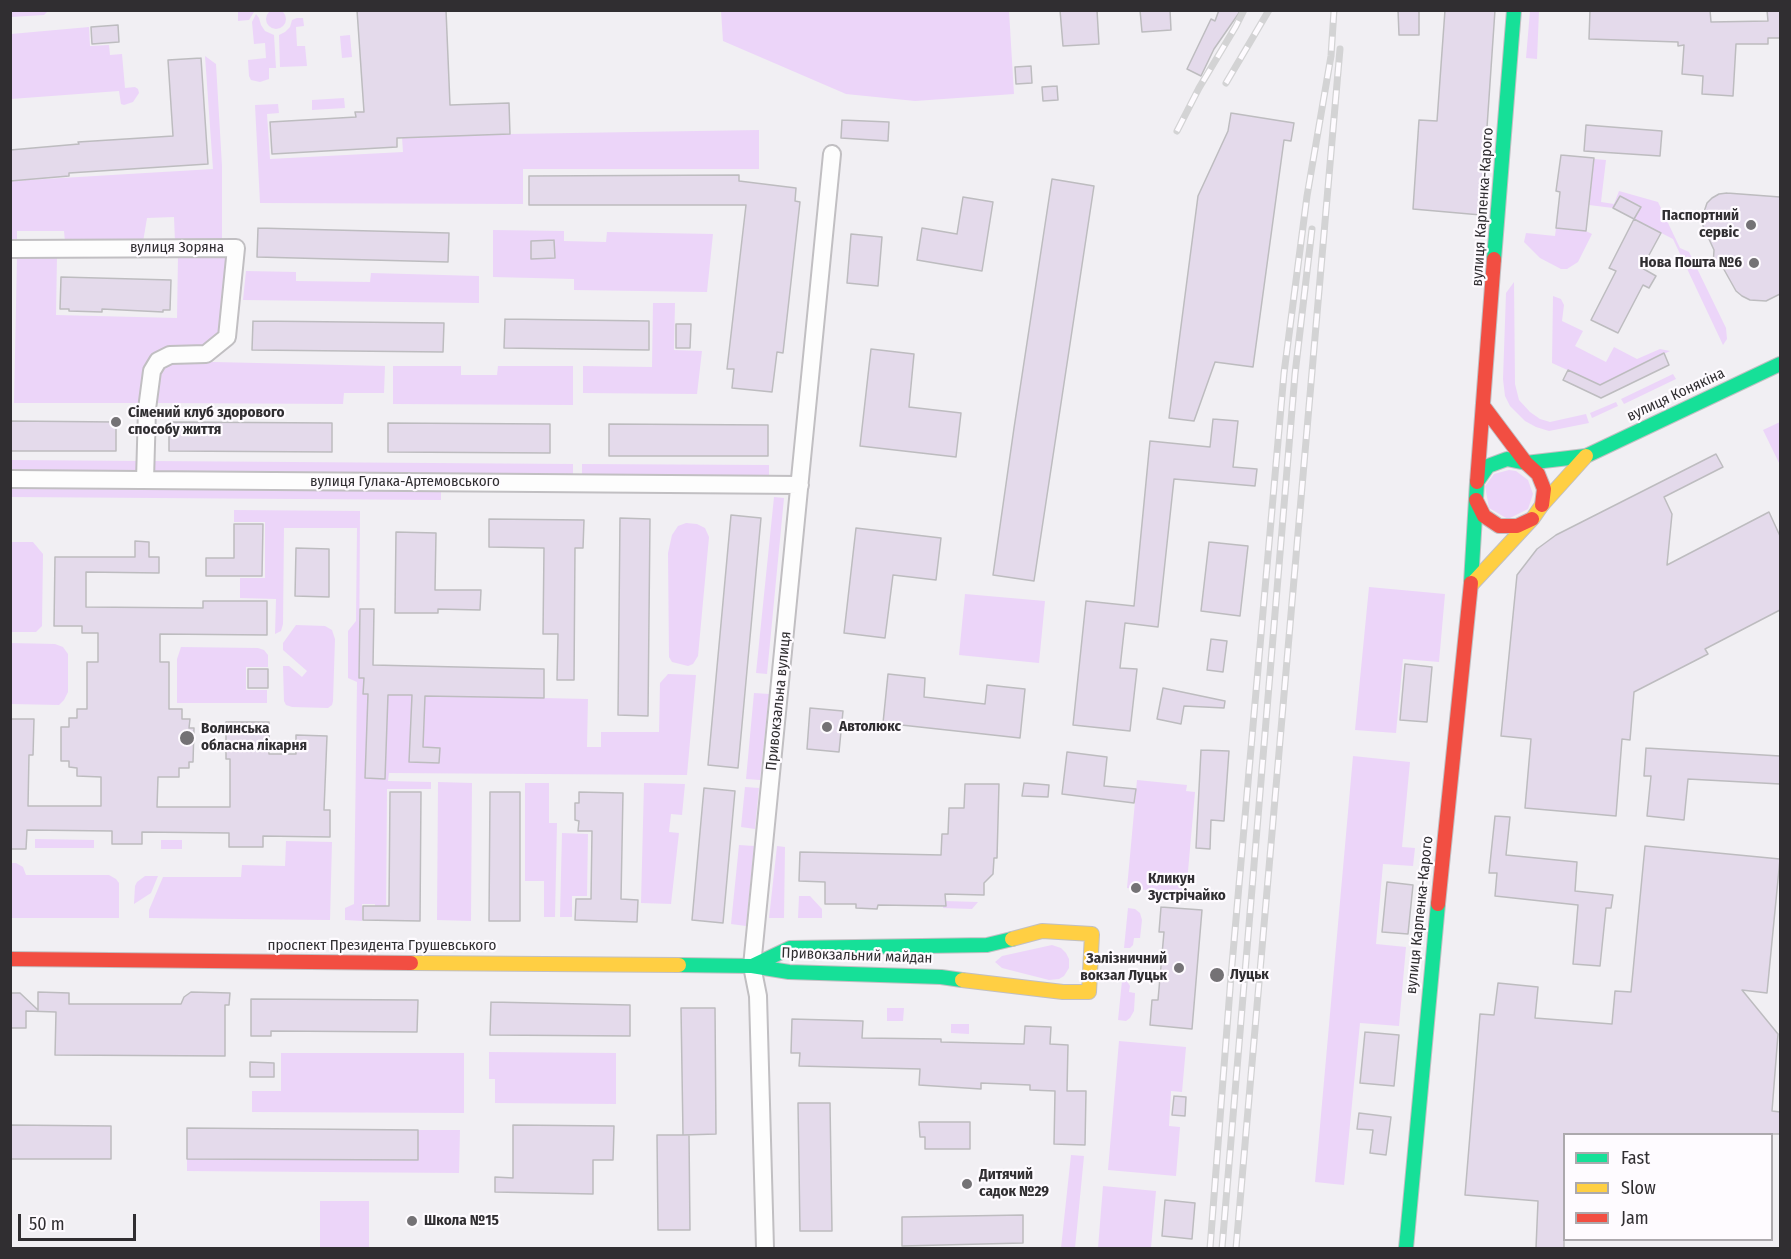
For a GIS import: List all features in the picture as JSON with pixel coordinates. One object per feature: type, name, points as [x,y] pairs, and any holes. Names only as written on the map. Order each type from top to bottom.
[{"type":"main road","name":"вулиця Карпенка-Карого","points":[[1477,482],[1514,10]]},
{"type":"main road","name":"вулиця Конякіна","points":[[1586,456],[1780,364]]},
{"type":"main road","points":[[1484,407],[1526,463],[1538,474],[1544,489],[1542,505]]},
{"type":"main road","points":[[1533,518],[1517,526],[1499,526],[1484,516],[1476,500],[1477,482],[1488,466],[1507,459],[1526,463],[1586,456]]},
{"type":"main road","points":[[1471,585],[1586,456]]},
{"type":"main road","name":"вулиця Карпенка-Карого","points":[[1406,1248],[1471,585],[1476,500]]},
{"type":"main road","name":"Привокзальний майдан","points":[[1042,931],[1092,934],[1089,993],[1063,992],[941,976],[789,972],[752,966],[790,948],[987,945],[1042,931]]},
{"type":"main road","name":"проспект Президента Грушевського","points":[[10,959],[752,966]]},
{"type":"street","name":"Привокзальна вулиця","points":[[765,1248],[758,996],[752,966],[832,154]]},
{"type":"street","name":"вулиця Зоряна","points":[[10,249],[236,248],[226,337],[206,354],[170,354],[158,361],[152,371],[147,409],[145,480]]},
{"type":"street","name":"вулиця Гулака-Артемовського","points":[[10,479],[800,485]]},
{"type":"shaded area","points":[[276,9],[283,12],[286,19],[283,26],[276,29],[269,26],[266,19],[269,12]]},
{"type":"shaded area","points":[[11,10],[48,11],[44,15],[11,17]]},
{"type":"shaded area","points":[[238,11],[254,12],[249,20],[238,21]]},
{"type":"shaded area","points":[[414,11],[420,137],[759,130],[759,169],[523,169],[523,204],[260,203],[255,105],[278,104],[279,113],[267,114],[270,159],[403,152],[399,93]]},
{"type":"shaded area","points":[[721,11],[1009,11],[1014,94],[915,101],[846,94],[723,41]]},
{"type":"shaded area","points":[[1530,11],[1539,11],[1537,59],[1526,58]]},
{"type":"shaded area","points":[[256,14],[265,31],[274,35],[276,68],[269,68],[269,79],[260,82],[251,80],[248,60],[266,58],[265,43],[254,44],[252,22]]},
{"type":"shaded area","points":[[303,18],[304,26],[296,27],[297,46],[305,46],[307,66],[280,67],[279,35],[290,27],[292,20]]},
{"type":"shaded area","points":[[89,27],[90,46],[109,45],[110,55],[122,54],[125,88],[135,87],[139,93],[133,102],[121,104],[119,91],[11,99],[11,34]]},
{"type":"shaded area","points":[[350,35],[352,57],[342,58],[340,36]]},
{"type":"shaded area","points":[[205,56],[216,64],[222,166],[222,242],[175,242],[174,217],[147,218],[143,242],[65,242],[64,231],[17,231],[17,242],[11,242],[11,181],[213,169]]},
{"type":"shaded area","points":[[344,98],[345,108],[312,110],[312,100]]},
{"type":"shaded area","points":[[1594,159],[1606,160],[1601,202],[1614,204],[1619,191],[1658,202],[1680,248],[1689,252],[1726,328],[1727,339],[1723,345],[1673,239],[1634,219],[1641,206],[1620,196],[1613,208],[1589,205]]},
{"type":"shaded area","points":[[1556,228],[1586,231],[1592,234],[1578,262],[1567,269],[1561,269],[1540,258],[1524,242],[1526,233],[1555,236]]},
{"type":"shaded area","points":[[493,230],[564,231],[564,241],[606,242],[607,232],[713,234],[707,292],[574,290],[574,279],[493,277]]},
{"type":"shaded area","points":[[228,255],[220,333],[204,347],[168,347],[140,403],[14,403],[17,256],[57,256],[56,315],[177,318],[178,256]]},
{"type":"shaded area","points":[[246,271],[296,272],[296,281],[370,282],[371,273],[479,276],[479,303],[243,300]]},
{"type":"shaded area","points":[[1514,282],[1515,384],[1519,400],[1540,419],[1550,422],[1586,414],[1589,423],[1549,431],[1525,421],[1510,406],[1505,396],[1503,379],[1506,293]]},
{"type":"shaded area","points":[[1553,296],[1561,299],[1564,305],[1562,321],[1583,331],[1575,346],[1606,362],[1614,347],[1637,359],[1660,349],[1670,351],[1600,385],[1552,363]]},
{"type":"shaded area","points":[[653,303],[675,303],[674,350],[702,351],[697,394],[583,393],[583,366],[652,367]]},
{"type":"shaded area","points":[[171,361],[385,366],[384,393],[344,393],[343,404],[154,403],[162,365]]},
{"type":"shaded area","points":[[393,366],[461,366],[461,375],[497,375],[498,366],[573,366],[573,405],[393,404]]},
{"type":"shaded area","points":[[1673,374],[1676,379],[1624,404],[1621,399]]},
{"type":"shaded area","points":[[1616,402],[1618,406],[1592,418],[1590,413]]},
{"type":"shaded area","points":[[1780,422],[1780,465],[1763,430]]},
{"type":"shaded area","points":[[11,460],[138,461],[138,471],[11,470]]},
{"type":"shaded area","points":[[152,461],[573,464],[573,474],[152,471]]},
{"type":"shaded area","points":[[582,464],[769,465],[769,476],[582,474]]},
{"type":"shaded area","points":[[1509,470],[1516,471],[1528,480],[1533,494],[1528,509],[1508,519],[1489,508],[1485,486],[1494,474]]},
{"type":"shaded area","points":[[11,487],[441,490],[441,500],[11,497]]},
{"type":"shaded area","points":[[774,497],[784,498],[767,674],[756,673]]},
{"type":"shaded area","points":[[234,510],[360,511],[359,677],[364,678],[364,694],[588,699],[587,747],[601,747],[601,732],[659,732],[660,683],[668,674],[696,675],[687,775],[389,773],[388,781],[431,782],[431,789],[387,789],[386,920],[375,920],[375,904],[362,904],[362,921],[345,920],[345,908],[354,904],[357,682],[348,678],[348,631],[356,621],[357,528],[284,528],[283,624],[281,631],[275,634],[276,599],[240,598],[240,578],[265,578],[265,522],[234,522]]},
{"type":"shaded area","points":[[686,523],[697,524],[705,528],[709,537],[698,656],[693,664],[688,666],[672,662],[669,657],[668,553],[672,535],[678,526]]},
{"type":"shaded area","points":[[11,542],[33,542],[43,554],[42,626],[36,632],[11,632]]},
{"type":"shaded area","points":[[1369,587],[1445,594],[1439,662],[1403,659],[1396,733],[1355,730]]},
{"type":"shaded area","points":[[965,594],[1045,601],[1039,663],[959,655]]},
{"type":"shaded area","points":[[296,625],[325,626],[332,630],[335,639],[333,701],[328,708],[292,707],[286,705],[284,701],[283,666],[289,666],[302,677],[307,671],[283,650],[283,643]]},
{"type":"shaded area","points":[[11,643],[55,644],[63,647],[68,654],[68,692],[59,705],[11,704]]},
{"type":"shaded area","points":[[181,647],[264,650],[268,655],[268,667],[246,667],[246,690],[267,690],[267,703],[177,703],[177,659]]},
{"type":"shaded area","points":[[754,693],[769,694],[760,780],[746,779]]},
{"type":"shaded area","points":[[1353,756],[1410,762],[1402,847],[1415,848],[1413,866],[1383,864],[1376,944],[1406,947],[1399,1026],[1360,1023],[1344,1185],[1315,1182]]},
{"type":"shaded area","points":[[1137,780],[1187,785],[1186,791],[1195,792],[1186,894],[1127,888]]},
{"type":"shaded area","points":[[438,782],[472,783],[471,921],[437,920]]},
{"type":"shaded area","points":[[525,783],[549,783],[549,823],[557,823],[555,917],[544,917],[544,881],[525,881]]},
{"type":"shaded area","points":[[644,783],[685,784],[682,815],[671,814],[669,832],[679,833],[671,904],[641,903]]},
{"type":"shaded area","points":[[745,787],[759,788],[755,829],[741,827]]},
{"type":"shaded area","points":[[562,833],[588,834],[587,896],[572,896],[572,917],[560,917]]},
{"type":"shaded area","points":[[35,839],[94,840],[94,848],[35,848]]},
{"type":"shaded area","points":[[161,840],[182,840],[182,849],[161,849]]},
{"type":"shaded area","points":[[286,841],[332,842],[330,920],[149,918],[149,910],[163,877],[241,877],[242,865],[285,866]]},
{"type":"shaded area","points":[[739,845],[754,846],[746,926],[731,924]]},
{"type":"shaded area","points":[[777,846],[785,847],[784,918],[769,918]]},
{"type":"shaded area","points":[[11,863],[23,867],[26,875],[109,875],[119,883],[119,918],[11,918]]},
{"type":"shaded area","points":[[145,876],[158,876],[151,893],[134,904],[135,886]]},
{"type":"shaded area","points":[[799,896],[810,896],[822,909],[822,918],[798,918]]},
{"type":"shaded area","points":[[944,901],[978,902],[972,909],[943,908]]},
{"type":"shaded area","points":[[1128,908],[1140,913],[1142,920],[1140,938],[1134,938],[1130,948],[1124,948]]},
{"type":"shaded area","points":[[1052,945],[1061,948],[1069,959],[1069,968],[1059,979],[1049,980],[1002,968],[995,962],[1002,956]]},
{"type":"shaded area","points":[[1122,981],[1127,981],[1130,986],[1129,992],[1135,993],[1134,1011],[1126,1021],[1118,1020]]},
{"type":"shaded area","points":[[887,1008],[904,1008],[903,1021],[887,1021]]},
{"type":"shaded area","points":[[951,1024],[969,1024],[969,1034],[951,1033]]},
{"type":"shaded area","points":[[1119,1041],[1186,1047],[1182,1092],[1171,1091],[1169,1126],[1180,1127],[1176,1176],[1108,1170]]},
{"type":"shaded area","points":[[489,1052],[616,1053],[616,1104],[495,1103],[495,1079],[489,1079]]},
{"type":"shaded area","points":[[281,1053],[464,1053],[464,1113],[252,1112],[252,1091],[281,1091]]},
{"type":"shaded area","points":[[418,1130],[460,1130],[459,1173],[187,1171],[187,1159],[418,1160]]},
{"type":"shaded area","points":[[1071,1155],[1084,1156],[1075,1248],[1061,1248]]},
{"type":"shaded area","points":[[1103,1186],[1156,1191],[1151,1248],[1098,1248]]},
{"type":"shaded area","points":[[320,1201],[369,1201],[369,1248],[320,1248]]},
{"type":"building","points":[[357,10],[446,10],[450,105],[509,103],[510,134],[397,138],[397,147],[272,154],[270,122],[356,117],[355,112],[364,112]]},
{"type":"building","points":[[1060,10],[1097,10],[1099,44],[1063,46]]},
{"type":"building","points":[[1140,10],[1170,10],[1171,30],[1142,32]]},
{"type":"building","points":[[1219,10],[1241,10],[1214,49],[1201,76],[1187,69],[1211,19],[1215,21]]},
{"type":"building","points":[[1398,10],[1419,10],[1419,35],[1399,35]]},
{"type":"building","points":[[1445,10],[1495,10],[1481,215],[1413,209],[1419,120],[1437,121]]},
{"type":"building","points":[[1590,10],[1710,10],[1711,22],[1768,21],[1767,10],[1780,10],[1780,38],[1768,38],[1768,44],[1736,44],[1733,96],[1702,94],[1703,76],[1682,74],[1684,45],[1678,46],[1678,42],[1589,39]]},
{"type":"building","points":[[118,25],[119,42],[92,44],[91,27]]},
{"type":"building","points":[[201,58],[208,164],[69,173],[69,176],[10,181],[10,150],[79,144],[78,142],[173,136],[168,60]]},
{"type":"building","points":[[1031,66],[1032,83],[1016,84],[1015,67]]},
{"type":"building","points":[[1057,86],[1058,100],[1043,101],[1042,87]]},
{"type":"building","points":[[1231,113],[1294,123],[1291,141],[1284,140],[1253,367],[1215,362],[1194,421],[1169,418],[1198,196],[1228,131]]},
{"type":"building","points":[[842,120],[889,122],[888,141],[841,138]]},
{"type":"building","points":[[1586,125],[1662,131],[1660,156],[1584,151]]},
{"type":"building","points":[[1561,155],[1594,158],[1586,231],[1556,228],[1560,192],[1556,191]]},
{"type":"building","points":[[739,175],[739,181],[796,188],[795,201],[800,202],[783,353],[777,352],[772,392],[732,388],[734,369],[727,369],[746,205],[529,205],[529,176]]},
{"type":"building","points":[[1052,179],[1094,186],[1034,581],[993,575]]},
{"type":"building","points":[[1727,193],[1780,197],[1780,294],[1766,301],[1750,300],[1742,296],[1736,291],[1722,266],[1713,266],[1714,250],[1703,226],[1702,218],[1707,203],[1712,198]]},
{"type":"building","points":[[1620,196],[1641,207],[1634,219],[1613,208]]},
{"type":"building","points":[[963,197],[993,202],[982,271],[917,260],[922,228],[957,234]]},
{"type":"building","points":[[1634,219],[1661,233],[1642,268],[1656,276],[1649,288],[1643,285],[1618,333],[1591,320],[1616,271],[1609,268]]},
{"type":"building","points":[[258,228],[449,233],[448,262],[257,257]]},
{"type":"building","points":[[851,234],[882,237],[878,286],[847,283]]},
{"type":"building","points":[[554,240],[555,258],[531,259],[531,241]]},
{"type":"building","points":[[61,277],[171,280],[170,310],[163,310],[163,312],[102,309],[102,312],[60,309]]},
{"type":"building","points":[[505,319],[649,321],[649,350],[504,348]]},
{"type":"building","points":[[253,321],[444,323],[443,352],[252,350]]},
{"type":"building","points":[[676,324],[691,324],[690,348],[676,348]]},
{"type":"building","points":[[871,349],[914,354],[909,407],[961,413],[956,457],[860,446]]},
{"type":"building","points":[[1664,353],[1669,365],[1601,398],[1563,380],[1568,370],[1600,385]]},
{"type":"building","points":[[1213,419],[1238,421],[1233,467],[1257,469],[1255,486],[1174,479],[1158,627],[1125,623],[1120,668],[1137,669],[1130,731],[1073,725],[1086,601],[1134,606],[1150,441],[1210,447]]},
{"type":"building","points":[[10,421],[116,422],[116,451],[10,451]]},
{"type":"building","points":[[169,422],[332,423],[332,452],[169,451]]},
{"type":"building","points":[[388,423],[550,424],[550,453],[388,452]]},
{"type":"building","points":[[609,424],[768,425],[768,456],[609,456]]},
{"type":"building","points":[[1716,454],[1723,467],[1664,497],[1672,514],[1667,565],[1769,512],[1780,536],[1780,610],[1705,649],[1708,654],[1634,692],[1630,740],[1622,739],[1616,816],[1525,808],[1531,739],[1501,736],[1517,575],[1537,549],[1556,535]]},
{"type":"building","points":[[731,515],[761,518],[738,768],[708,765]]},
{"type":"building","points":[[620,518],[650,519],[648,716],[618,715]]},
{"type":"building","points":[[489,519],[584,520],[583,548],[575,548],[574,680],[557,680],[558,634],[543,634],[544,548],[489,547]]},
{"type":"building","points":[[234,524],[263,524],[262,576],[206,576],[206,558],[234,558]]},
{"type":"building","points":[[856,528],[941,538],[936,580],[893,575],[885,638],[844,633]]},
{"type":"building","points":[[396,532],[436,533],[435,590],[481,590],[480,610],[438,609],[438,613],[395,613]]},
{"type":"building","points":[[135,541],[149,542],[149,557],[159,557],[159,573],[86,572],[86,607],[203,608],[203,601],[267,601],[267,635],[160,634],[160,662],[169,662],[169,709],[182,709],[182,719],[190,719],[189,728],[194,728],[193,762],[189,762],[189,768],[179,768],[179,777],[158,777],[157,807],[230,807],[230,759],[226,759],[226,722],[269,722],[269,754],[296,754],[296,735],[327,736],[324,810],[330,810],[330,837],[263,836],[263,847],[229,847],[229,833],[142,832],[142,844],[112,844],[112,831],[27,830],[26,849],[10,849],[10,719],[34,719],[33,755],[29,755],[28,806],[101,806],[101,777],[77,776],[77,768],[69,767],[69,761],[61,761],[61,727],[69,727],[69,718],[77,718],[77,709],[87,709],[87,662],[98,662],[98,633],[82,633],[82,626],[54,626],[55,557],[135,557]]},
{"type":"building","points":[[1209,542],[1248,546],[1240,616],[1201,611]]},
{"type":"building","points":[[296,548],[329,549],[329,597],[295,596]]},
{"type":"building","points":[[360,609],[374,609],[373,665],[544,669],[544,698],[425,696],[423,747],[440,748],[439,763],[409,762],[412,695],[388,695],[385,779],[365,778],[368,694],[363,694],[364,678],[359,678]]},
{"type":"building","points":[[1211,639],[1227,641],[1223,672],[1207,670]]},
{"type":"building","points":[[1405,664],[1432,667],[1427,722],[1400,720]]},
{"type":"building","points":[[248,669],[268,669],[268,688],[248,688]]},
{"type":"building","points":[[888,674],[925,678],[924,697],[985,704],[987,685],[1025,689],[1020,738],[883,723]]},
{"type":"building","points":[[1163,688],[1225,701],[1224,708],[1184,706],[1181,724],[1157,719]]},
{"type":"building","points":[[810,708],[843,711],[839,752],[807,749]]},
{"type":"building","points":[[1646,748],[1780,756],[1780,784],[1688,779],[1684,820],[1647,816],[1651,776],[1644,776]]},
{"type":"building","points":[[1201,750],[1229,751],[1224,821],[1211,820],[1210,849],[1196,848]]},
{"type":"building","points":[[1067,752],[1107,757],[1104,786],[1136,789],[1134,803],[1062,794]]},
{"type":"building","points":[[1024,783],[1049,785],[1048,797],[1022,796]]},
{"type":"building","points":[[965,784],[999,784],[997,858],[994,858],[993,874],[984,883],[984,895],[945,894],[946,906],[878,905],[877,909],[856,908],[856,904],[825,904],[825,882],[799,881],[800,852],[941,855],[942,834],[948,834],[949,808],[964,808]]},
{"type":"building","points":[[704,788],[735,791],[723,923],[692,920]]},
{"type":"building","points":[[390,792],[421,792],[420,921],[363,920],[363,906],[389,906]]},
{"type":"building","points":[[490,792],[520,792],[520,921],[489,921]]},
{"type":"building","points":[[579,792],[623,793],[621,899],[638,900],[637,922],[575,920],[576,899],[591,899],[592,831],[578,831],[579,821],[575,820],[575,803],[579,803]]},
{"type":"building","points":[[1495,816],[1510,817],[1506,855],[1577,862],[1575,891],[1613,895],[1611,908],[1606,908],[1600,966],[1573,964],[1578,905],[1495,896],[1497,873],[1489,873]]},
{"type":"building","points":[[1645,846],[1780,859],[1767,993],[1742,990],[1778,1034],[1772,1111],[1780,1112],[1780,1134],[1563,1133],[1564,1248],[1536,1248],[1538,1201],[1465,1195],[1480,1014],[1494,1015],[1498,983],[1538,987],[1535,1018],[1612,1024],[1615,991],[1631,992]]},
{"type":"building","points":[[1387,882],[1413,885],[1408,934],[1382,932]]},
{"type":"building","name":"Залізничний вокзал Луцьк","points":[[1161,907],[1202,910],[1192,1029],[1150,1025],[1152,1000],[1158,1000],[1164,932],[1159,932]]},
{"type":"building","points":[[38,992],[69,993],[69,1004],[181,1004],[184,997],[191,992],[230,993],[229,1005],[225,1005],[225,1056],[55,1055],[56,1012],[26,1011],[26,1028],[10,1028],[10,993],[20,993],[38,1010]]},
{"type":"building","points":[[251,999],[418,1000],[417,1032],[271,1031],[271,1036],[251,1036]]},
{"type":"building","points":[[491,1002],[630,1005],[630,1036],[490,1035]]},
{"type":"building","points":[[681,1008],[715,1008],[716,1134],[683,1135]]},
{"type":"building","points":[[792,1019],[863,1021],[862,1038],[941,1039],[941,1042],[1024,1044],[1025,1026],[1051,1027],[1050,1044],[1068,1045],[1067,1091],[1086,1091],[1085,1145],[1054,1144],[1055,1091],[1030,1090],[1030,1085],[981,1083],[981,1089],[919,1085],[920,1069],[799,1066],[800,1053],[791,1053]]},
{"type":"building","points":[[1365,1032],[1399,1035],[1394,1086],[1360,1083]]},
{"type":"building","points":[[250,1062],[274,1063],[274,1077],[250,1077]]},
{"type":"building","points":[[1174,1096],[1186,1097],[1185,1116],[1172,1115]]},
{"type":"building","points":[[798,1103],[830,1103],[832,1231],[800,1231]]},
{"type":"building","points":[[1359,1113],[1391,1117],[1386,1155],[1370,1153],[1373,1130],[1357,1129]]},
{"type":"building","points":[[919,1122],[970,1122],[970,1149],[925,1149],[925,1137],[920,1137]]},
{"type":"building","points":[[10,1125],[111,1126],[111,1159],[10,1159]]},
{"type":"building","points":[[513,1125],[614,1126],[613,1160],[593,1160],[593,1194],[495,1192],[495,1177],[513,1178]]},
{"type":"building","points":[[187,1128],[418,1130],[418,1160],[187,1159]]},
{"type":"building","points":[[657,1135],[689,1135],[690,1230],[658,1230]]},
{"type":"building","points":[[1165,1200],[1195,1203],[1192,1239],[1162,1236]]},
{"type":"building","points":[[1023,1215],[1023,1243],[902,1246],[902,1217]]},
{"type":"railway","points":[[1177,131],[1244,10]]},
{"type":"railway","points":[[1226,83],[1269,10]]},
{"type":"railway","points":[[1210,1248],[1231,976],[1284,373],[1307,196],[1331,56],[1334,10]]},
{"type":"railway","points":[[1236,1248],[1340,49]]},
{"type":"railway","points":[[1222,1248],[1295,374],[1312,229]]},
{"type":"traffic: fast","points":[[1494,259],[1514,10]]},
{"type":"traffic: fast","points":[[1471,583],[1477,482],[1488,466],[1507,459],[1526,463],[1586,456],[1780,364]]},
{"type":"traffic: fast","points":[[1406,1248],[1438,904]]},
{"type":"traffic: fast","points":[[752,966],[790,948],[987,945],[1012,939]]},
{"type":"traffic: fast","points":[[679,965],[752,966],[789,972],[941,977],[962,980]]},
{"type":"traffic: slow","points":[[1471,585],[1586,456]]},
{"type":"traffic: slow","points":[[962,980],[1063,992],[1089,992],[1092,934],[1042,931],[1012,939]]},
{"type":"traffic: slow","points":[[411,963],[679,965]]},
{"type":"traffic: jam","points":[[1477,482],[1494,259]]},
{"type":"traffic: jam","points":[[1484,407],[1526,463],[1538,474],[1544,489],[1542,505]]},
{"type":"traffic: jam","points":[[1476,500],[1484,516],[1499,526],[1517,526],[1532,519]]},
{"type":"traffic: jam","points":[[1438,904],[1471,583]]},
{"type":"traffic: jam","points":[[10,959],[411,963]]},
{"type":"place","name":"Паспортний сервіс","points":[[1751,225]]},
{"type":"place","name":"Нова Пошта №6","points":[[1754,263]]},
{"type":"place","name":"Сімений клуб здорового способу життя","points":[[116,422]]},
{"type":"place","name":"Автолюкс","points":[[827,727]]},
{"type":"place","name":"Волинська обласна лікарня","points":[[187,738]]},
{"type":"place","name":"Кликун Зустрічайко","points":[[1136,888]]},
{"type":"place","name":"Залізничний вокзал Луцьк","points":[[1179,968]]},
{"type":"place","name":"Луцьк","points":[[1217,975]]},
{"type":"place","name":"Дитячий садок №29","points":[[967,1184]]},
{"type":"place","name":"Школа №15","points":[[412,1221]]}]
